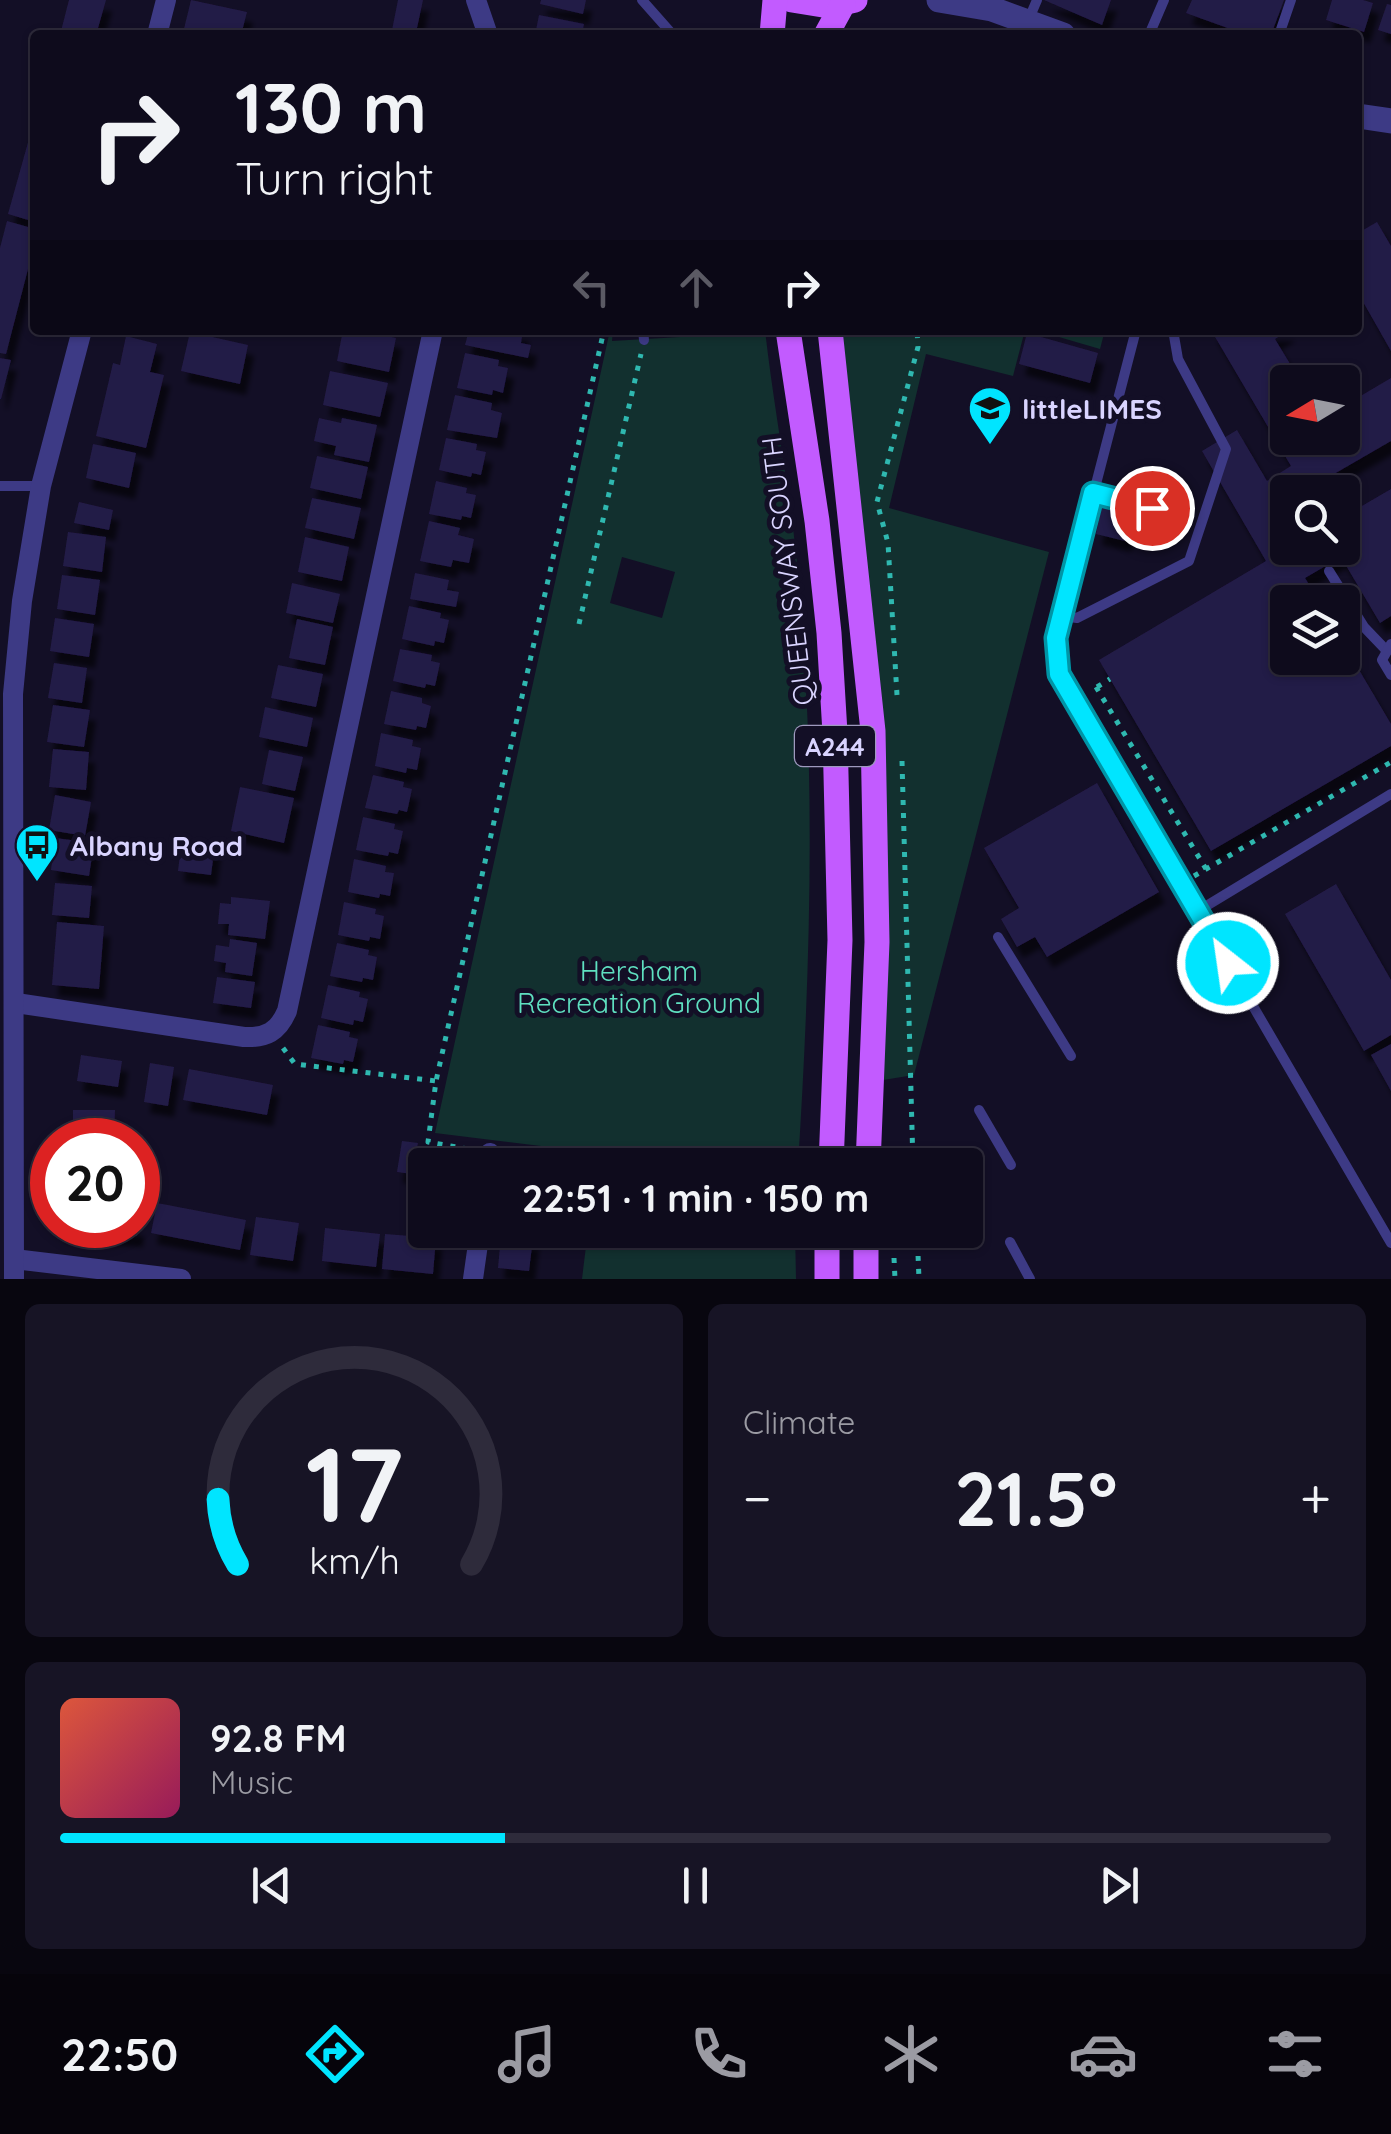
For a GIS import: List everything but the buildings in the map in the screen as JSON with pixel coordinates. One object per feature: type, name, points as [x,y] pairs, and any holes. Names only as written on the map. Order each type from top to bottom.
[{"type":"main road","points":[[772,30],[774,0]]},
{"type":"main road","points":[[792,0],[816,6],[851,1]]},
{"type":"main road","points":[[830,30],[851,1]]},
{"type":"main road","name":"QUEENSWAY SOUTH","points":[[789,335],[817,521],[835,733],[840,940],[832,1148]]},
{"type":"main road","name":"A244","points":[[831,335],[874,731],[877,942],[869,1148]]},
{"type":"main road","points":[[826,1279],[827,1248]]},
{"type":"main road","points":[[866,1248],[866,1279]]},
{"type":"street","points":[[158,30],[166,0]]},
{"type":"street","points":[[476,0],[486,30]]},
{"type":"street","points":[[939,0],[1032,11],[1057,30]]},
{"type":"street","points":[[1362,117],[1391,121]]},
{"type":"street","points":[[81,335],[41,486],[7,694],[16,1003],[7,1150],[14,1269],[181,1279]]},
{"type":"street","points":[[16,1003],[244,1037],[272,1033],[287,1012],[432,335]]},
{"type":"street","points":[[473,1279],[477,1248]]},
{"type":"lane","points":[[642,0],[669,30]]},
{"type":"lane","points":[[1151,30],[1164,0]]},
{"type":"lane","points":[[1281,30],[1292,0]]},
{"type":"lane","points":[[1135,335],[1056,638],[1059,674],[1391,1243]]},
{"type":"lane","points":[[1062,616],[1076,618],[1189,561],[1226,449],[1178,360],[1174,335]]},
{"type":"lane","points":[[0,486],[41,486]]},
{"type":"lane","points":[[1093,493],[1152,508]]},
{"type":"lane","points":[[1329,570],[1364,627],[1389,647],[1382,660],[1391,676]]},
{"type":"lane","points":[[1198,911],[1391,794]]},
{"type":"lane","points":[[998,938],[1071,1056]]},
{"type":"lane","points":[[978,1110],[1011,1165]]},
{"type":"lane","points":[[1010,1242],[1030,1279]]},
{"type":"path","points":[[450,1148],[428,1142],[436,1081],[603,335]]},
{"type":"path","points":[[579,624],[644,335]]},
{"type":"path","points":[[898,713],[888,543],[877,502],[918,347],[917,335]]},
{"type":"path","points":[[1096,687],[1206,869]]},
{"type":"path","points":[[901,750],[912,1148]]},
{"type":"path","points":[[1181,883],[1391,762]]},
{"type":"path","points":[[272,1033],[295,1064],[436,1081]]},
{"type":"path","points":[[917,1248],[920,1279]]},
{"type":"green space","name":"Hersham Recreation Ground","points":[[609,335],[613,335],[612,341],[680,335],[766,335],[797,561],[805,666],[810,809],[799,1148],[558,1148],[435,1133]],"holes":[[[622,557],[675,572],[662,618],[610,603]]]},
{"type":"green space","points":[[841,335],[1024,335],[1013,376],[926,354],[889,508],[1049,552],[914,1075],[883,1080]]},
{"type":"green space","points":[[1052,335],[1104,335],[1100,349]]},
{"type":"green space","points":[[586,1248],[795,1248],[796,1279],[582,1279]]},
{"type":"place","name":"littleLIMES","points":[[990,446]]},
{"type":"place","name":"Albany Road","points":[[37,883]]},
{"type":"route","points":[[1152,508],[1093,493],[1056,638],[1059,674],[1228,963]]}]
